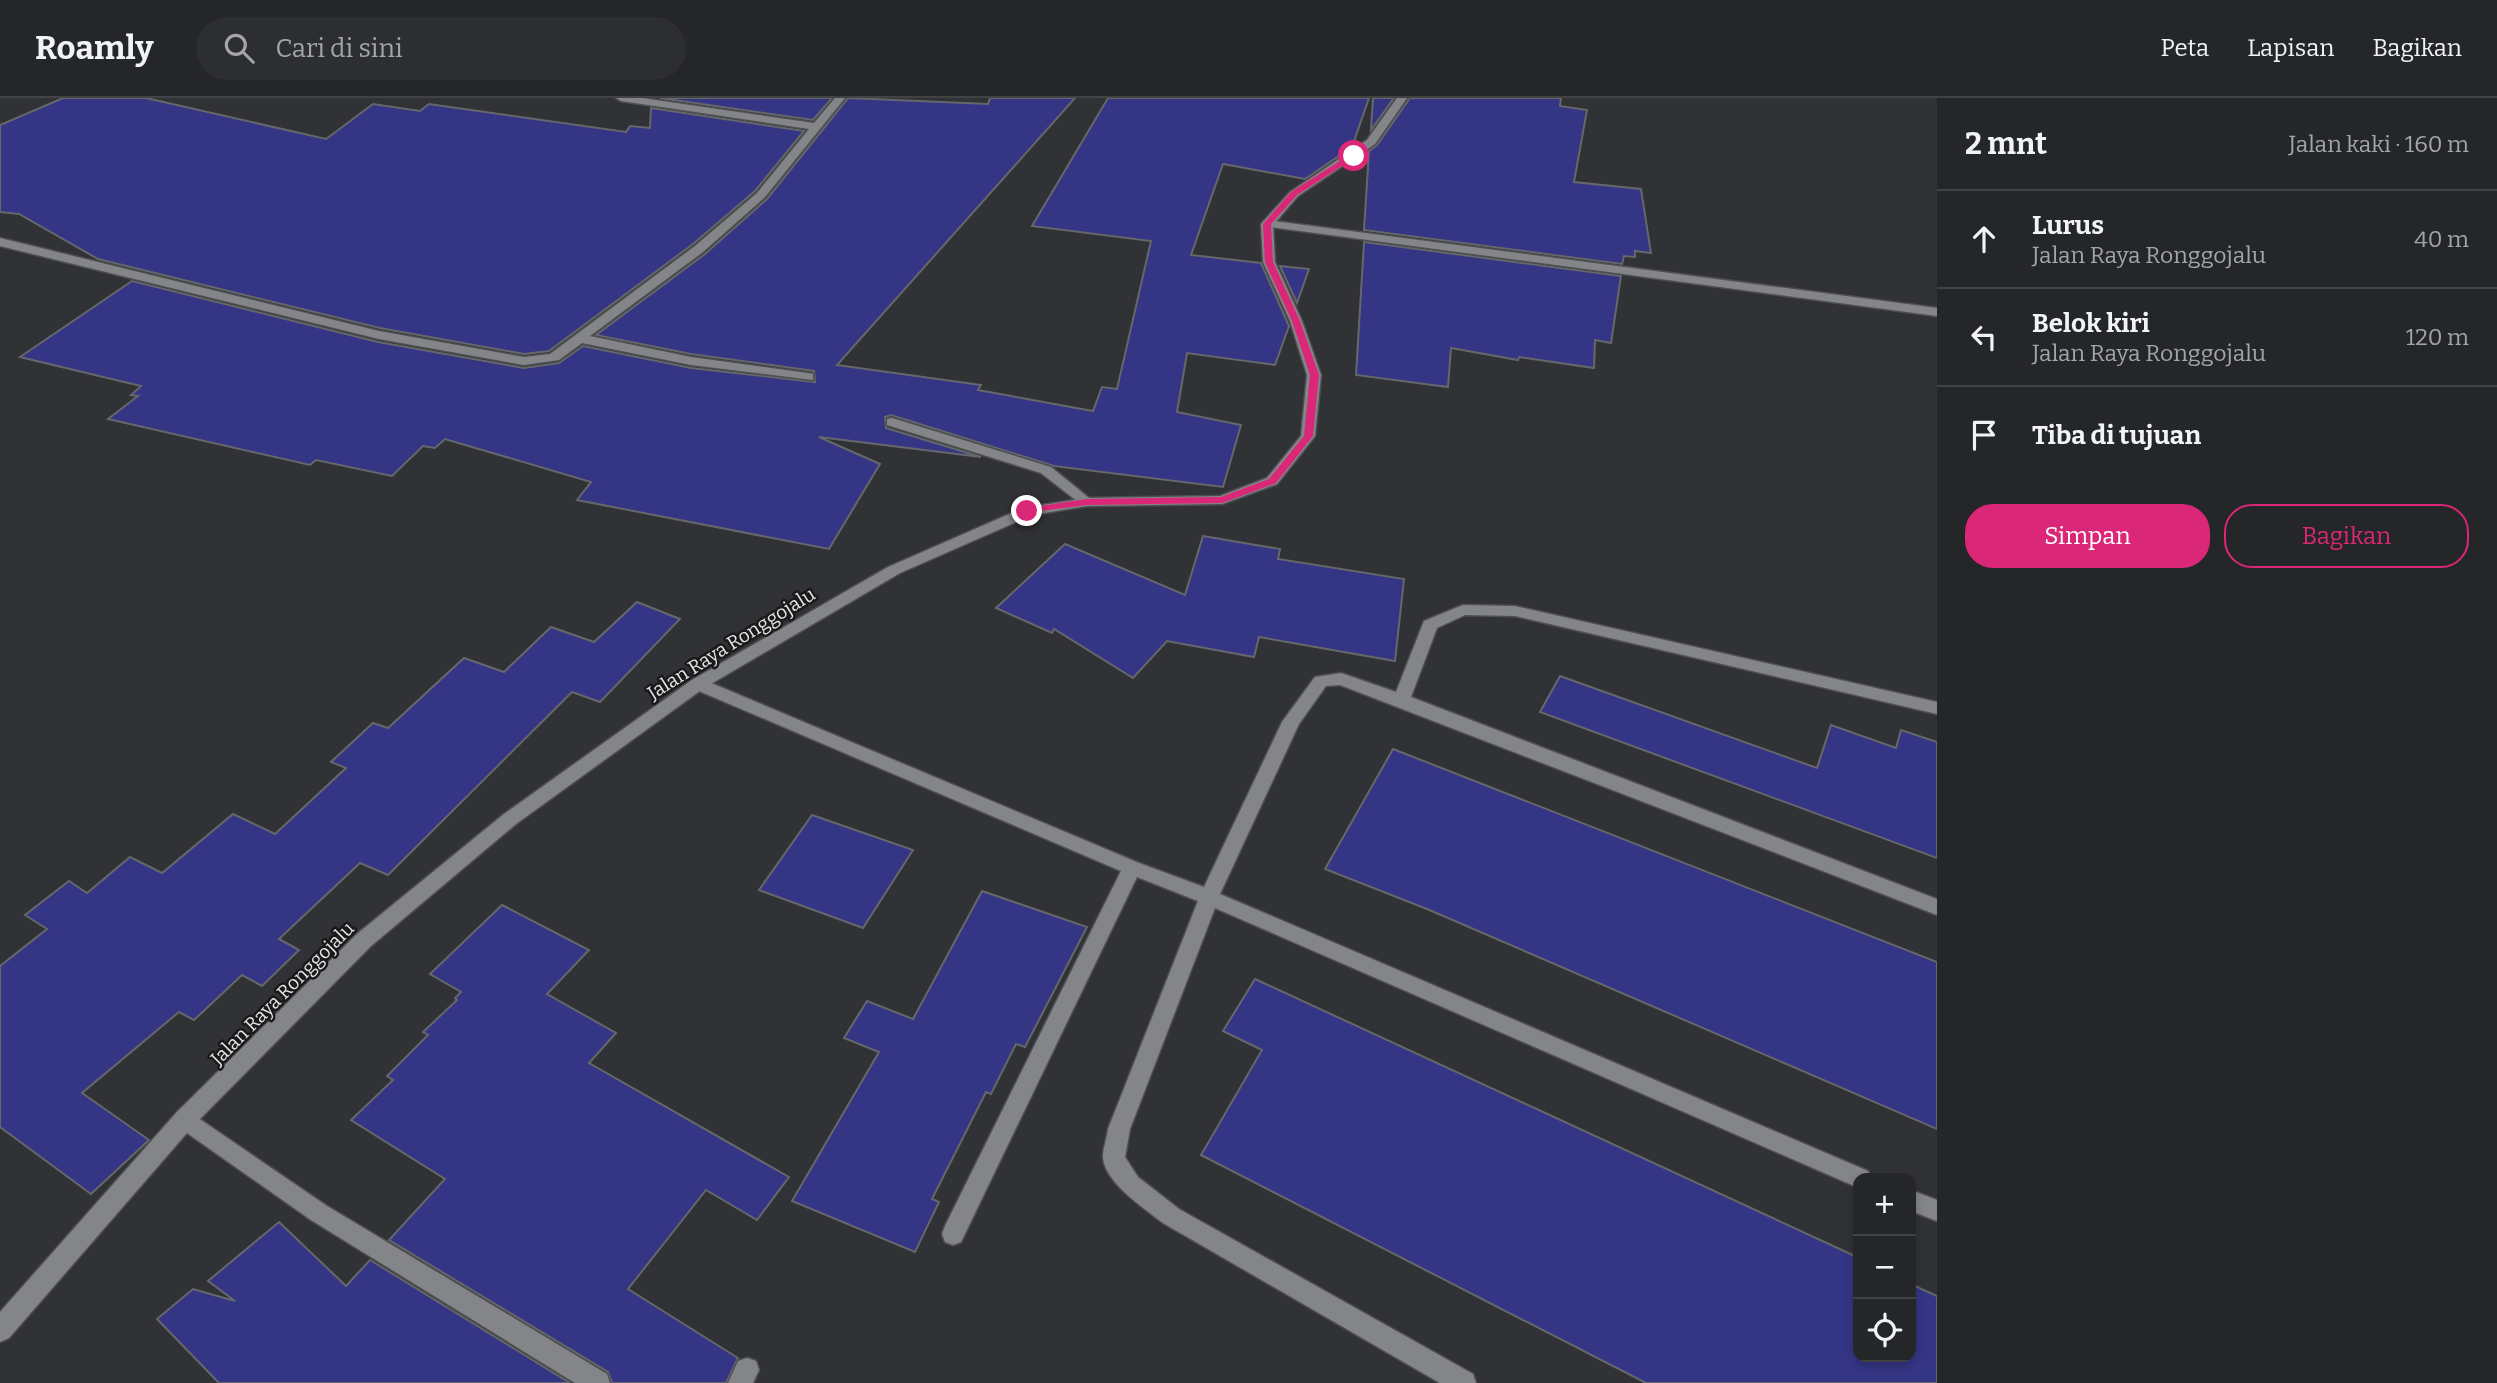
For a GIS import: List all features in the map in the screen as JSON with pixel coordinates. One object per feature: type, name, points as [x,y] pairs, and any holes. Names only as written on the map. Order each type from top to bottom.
[{"type":"street","points":[[621,98],[817,127]]},
{"type":"street","points":[[0,242],[379,335],[524,361],[554,357],[583,339],[699,249],[761,195],[840,98]]},
{"type":"street","points":[[1267,224],[1294,194],[1371,142],[1402,98]]},
{"type":"street","points":[[1267,224],[1937,312]]},
{"type":"street","name":"Jalan Raya Ronggojalu","points":[[0,1329],[185,1119],[364,940],[510,819],[698,684],[894,570],[1027,511],[1087,502],[1222,500],[1272,481],[1308,436],[1314,375],[1296,321],[1269,262],[1267,224]]},
{"type":"street","points":[[583,339],[691,360],[808,377]]},
{"type":"street","points":[[892,422],[1046,470],[1087,502]]},
{"type":"street","points":[[1401,700],[1430,625],[1464,610],[1514,611],[1937,708]]},
{"type":"street","points":[[1464,1383],[1171,1216],[1130,1184],[1114,1159],[1119,1129],[1209,897],[1291,722],[1321,681],[1341,679],[1401,700],[1937,907]]},
{"type":"street","points":[[698,684],[1132,868],[1209,897],[1853,1175]]},
{"type":"street","points":[[953,1234],[1132,868]]},
{"type":"street","points":[[185,1119],[319,1213],[598,1383]]},
{"type":"street","points":[[1916,1202],[1937,1211]]},
{"type":"building","points":[[63,98],[146,98],[326,139],[373,104],[420,111],[429,104],[626,132],[630,126],[650,128],[651,108],[804,131],[755,191],[693,244],[549,351],[524,354],[380,328],[98,259],[19,214],[0,212],[0,125]]},
{"type":"building","points":[[660,98],[832,98],[813,120]]},
{"type":"building","points":[[848,98],[988,104],[990,98],[1075,98],[837,365],[981,385],[978,390],[1093,411],[1102,387],[1117,389],[1151,241],[1032,226],[1108,98],[1369,98],[1352,147],[1305,179],[1223,164],[1191,255],[1261,263],[1289,326],[1275,365],[1187,353],[1177,412],[1241,425],[1223,487],[1054,466],[891,415],[885,417],[886,428],[981,457],[819,437],[880,464],[829,549],[577,500],[591,482],[445,439],[435,448],[423,446],[392,476],[316,460],[310,465],[108,419],[138,396],[131,395],[141,386],[20,357],[132,281],[378,342],[524,368],[559,363],[583,346],[691,368],[815,382],[814,371],[691,354],[596,335],[705,254],[767,199]]},
{"type":"building","points":[[1373,98],[1394,98],[1371,130]]},
{"type":"building","points":[[1410,98],[1561,98],[1560,106],[1587,110],[1574,182],[1641,189],[1651,253],[1635,251],[1635,257],[1624,256],[1622,264],[1364,230],[1369,151],[1377,145]]},
{"type":"building","points":[[1364,242],[1621,276],[1611,343],[1595,340],[1594,368],[1519,357],[1518,360],[1451,348],[1448,387],[1356,375]]},
{"type":"building","points":[[1280,266],[1309,269],[1297,303]]},
{"type":"building","points":[[1203,536],[1280,549],[1278,559],[1404,579],[1395,661],[1259,637],[1254,657],[1167,641],[1133,678],[1054,629],[1052,633],[996,608],[1065,544],[1185,595]]},
{"type":"building","points":[[637,602],[680,619],[600,702],[572,692],[388,875],[360,863],[279,939],[299,950],[262,986],[242,975],[194,1020],[179,1012],[82,1093],[149,1140],[91,1194],[0,1127],[0,966],[47,929],[25,915],[69,881],[87,893],[130,857],[162,873],[233,814],[275,834],[346,768],[331,762],[373,723],[388,728],[464,658],[504,672],[551,627],[594,642]]},
{"type":"building","points":[[1560,676],[1817,768],[1831,725],[1896,748],[1901,730],[1937,742],[1937,858],[1540,712]]},
{"type":"building","points":[[1393,749],[1937,962],[1937,1129],[1427,909],[1325,869]]},
{"type":"building","points":[[812,815],[913,850],[863,928],[759,890]]},
{"type":"building","points":[[982,891],[1087,927],[1025,1047],[1016,1044],[991,1094],[986,1092],[932,1199],[939,1202],[915,1252],[792,1201],[879,1052],[844,1038],[867,1001],[913,1019]]},
{"type":"building","points":[[502,905],[589,950],[547,994],[616,1033],[589,1063],[789,1177],[757,1220],[706,1190],[628,1289],[738,1358],[726,1383],[612,1383],[608,1372],[389,1240],[445,1179],[351,1120],[393,1080],[387,1076],[428,1035],[423,1032],[457,1000],[455,998],[461,992],[430,974]]},
{"type":"building","points":[[1255,979],[1853,1255],[1853,1362],[1916,1362],[1916,1286],[1937,1296],[1937,1383],[1646,1383],[1201,1155],[1262,1050],[1223,1031]]},
{"type":"building","points":[[279,1222],[346,1286],[370,1260],[570,1383],[219,1383],[157,1319],[193,1289],[235,1301],[208,1281]]},
{"type":"route","points":[[1027,511],[1087,502],[1222,500],[1272,481],[1308,436],[1314,375],[1296,321],[1269,262],[1267,224],[1294,194],[1354,156]]}]
